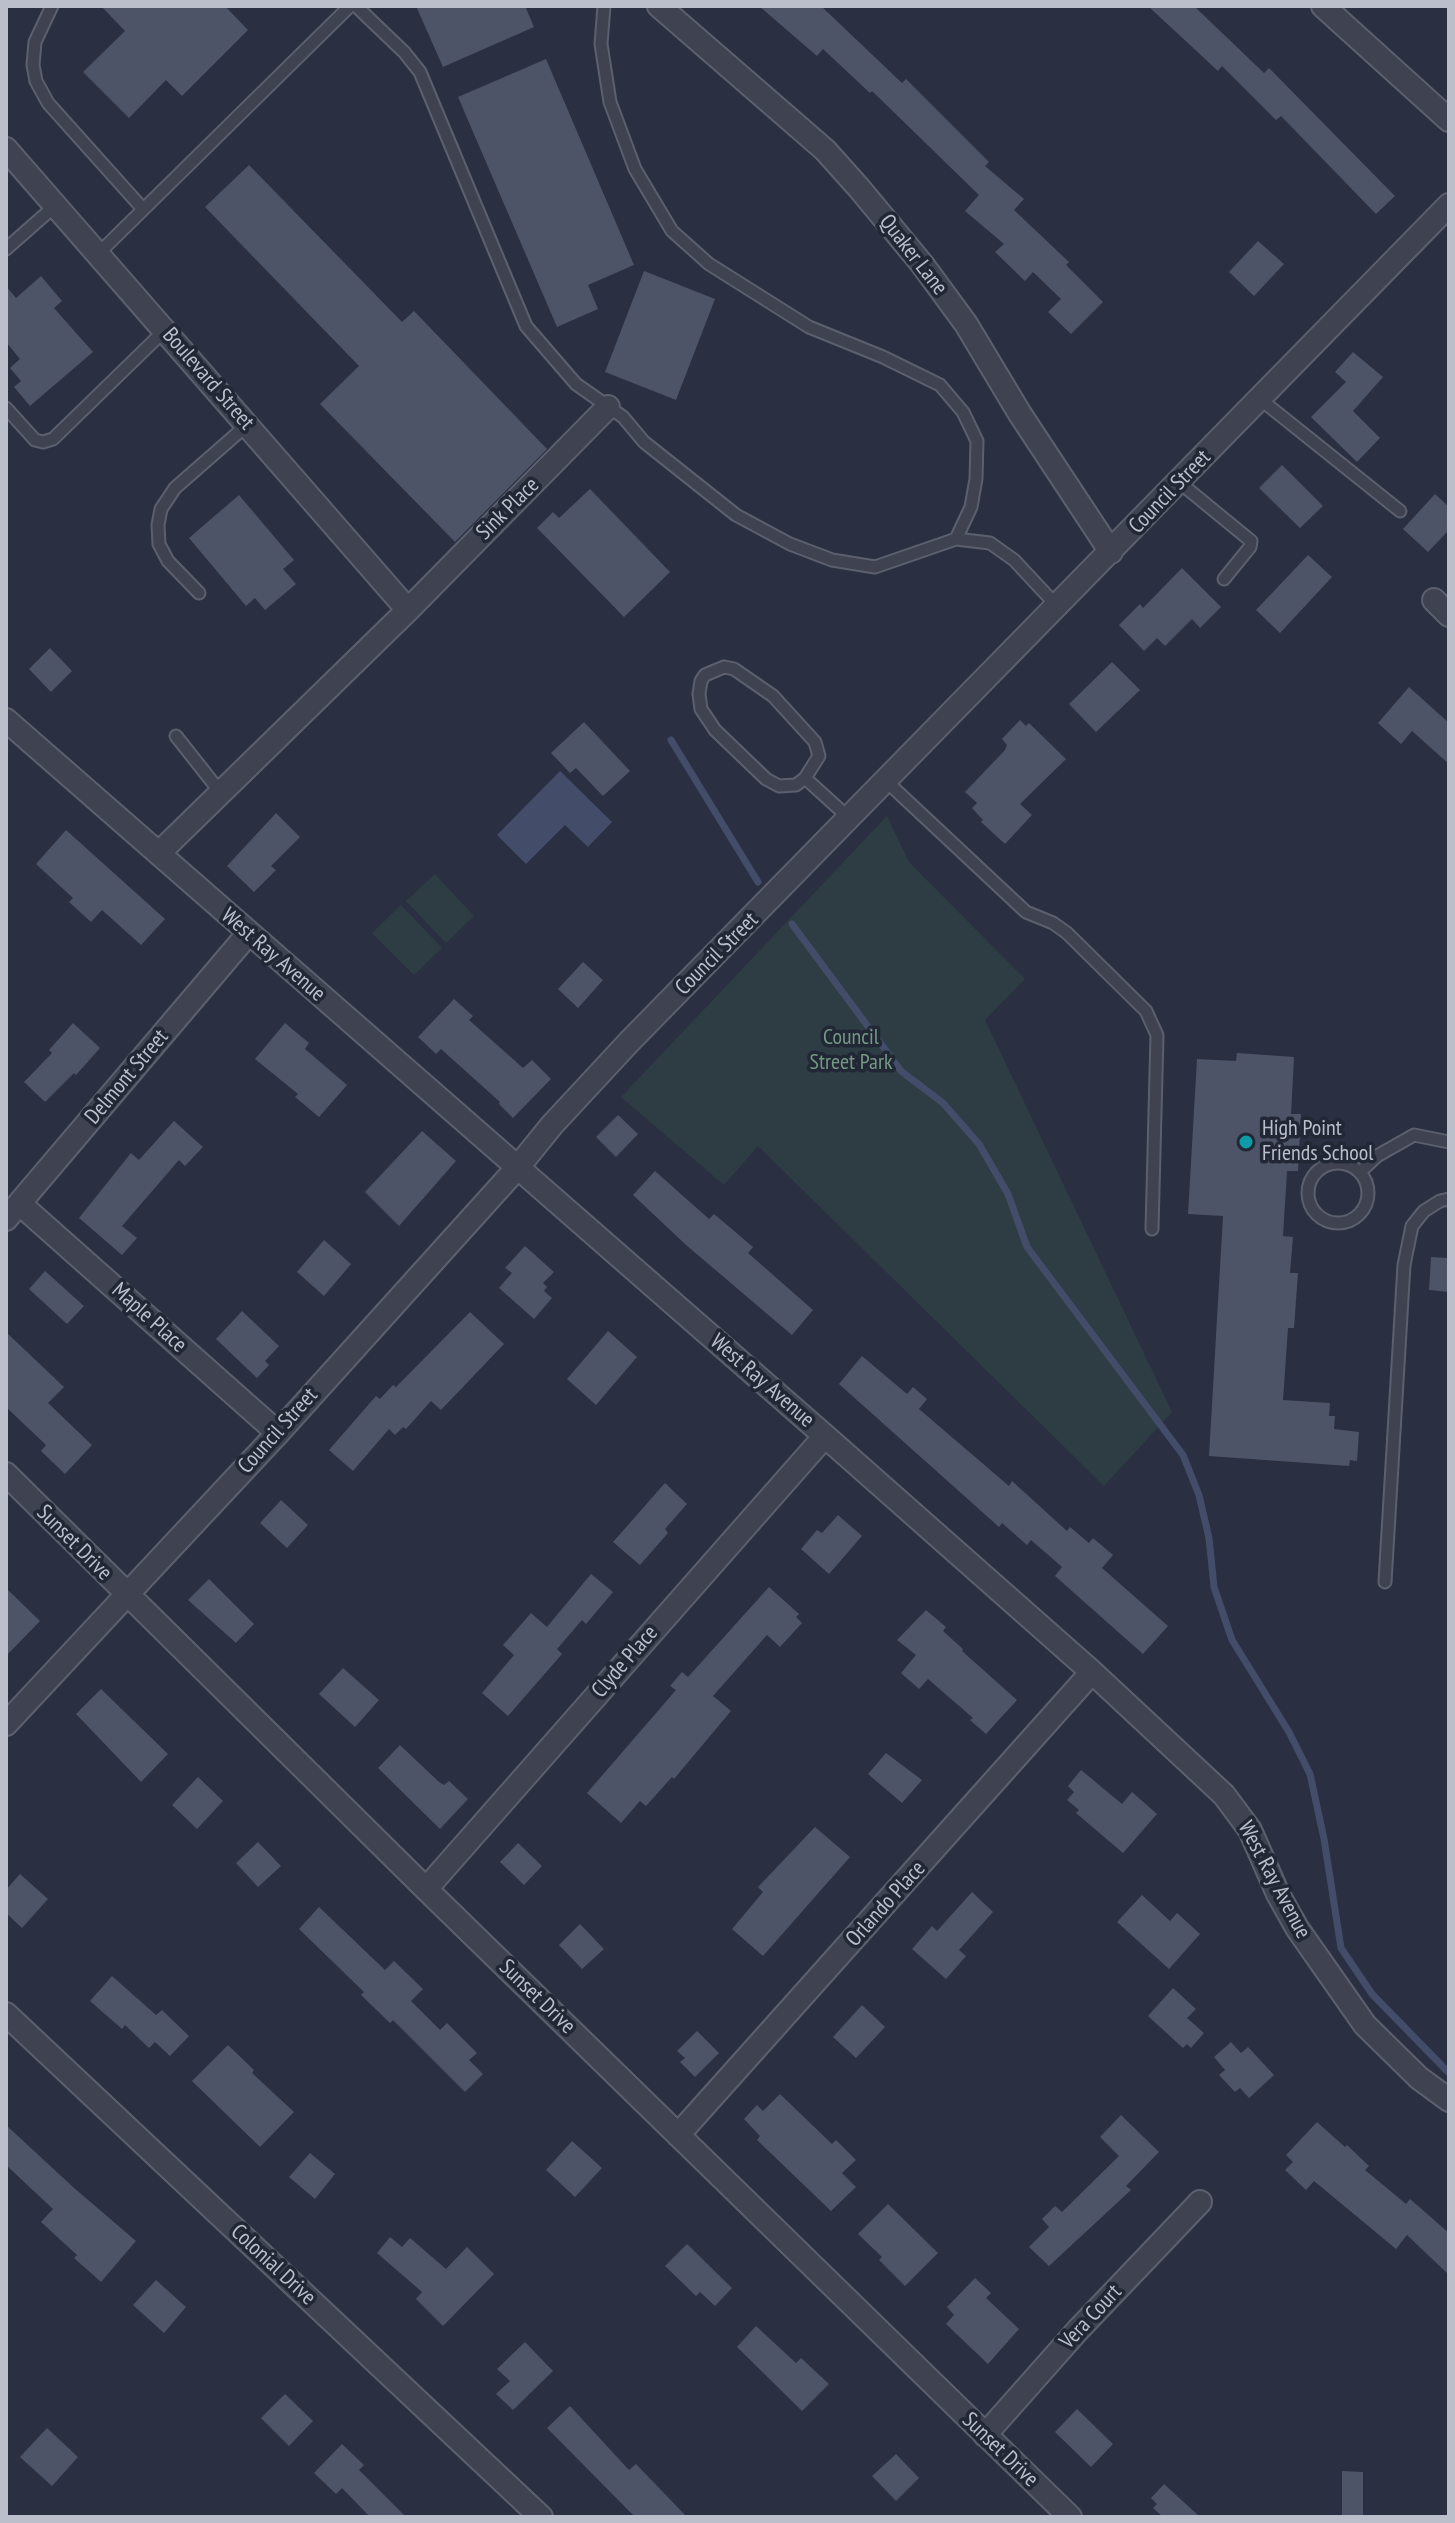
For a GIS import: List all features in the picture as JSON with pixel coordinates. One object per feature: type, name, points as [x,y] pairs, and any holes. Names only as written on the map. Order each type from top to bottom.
[{"type":"street","name":"Quaker Lane","points":[[659,6],[825,150],[922,264],[966,324],[1020,414],[1111,552]]},
{"type":"street","points":[[1323,6],[1449,120]]},
{"type":"street","name":"Boulevard Street","points":[[8,155],[56,204],[408,610]]},
{"type":"street","name":"Council Street","points":[[6,1724],[278,1433],[629,1042],[1449,205]]},
{"type":"street","name":"Sink Place","points":[[408,610],[608,407]]},
{"type":"street","points":[[159,853],[408,610]]},
{"type":"street","name":"West Ray Avenue","points":[[6,720],[825,1436],[1092,1672],[1224,1795],[1250,1830],[1278,1894],[1297,1928],[1365,2025],[1419,2078],[1449,2100]]},
{"type":"street","name":"Delmont Street","points":[[13,1211],[248,934]]},
{"type":"street","name":"Maple Place","points":[[13,1211],[278,1433]]},
{"type":"street","name":"Clyde Place","points":[[426,1889],[825,1436]]},
{"type":"street","name":"Sunset Drive","points":[[6,1474],[126,1595],[1070,2517]]},
{"type":"street","name":"Orlando Place","points":[[678,2135],[1092,1672]]},
{"type":"street","name":"Colonial Drive","points":[[6,2014],[541,2517]]},
{"type":"street","name":"Vera Court","points":[[985,2435],[1078,2330],[1200,2202]]},
{"type":"lane","points":[[52,6],[35,42],[33,65],[36,81],[48,103],[143,209]]},
{"type":"lane","points":[[99,253],[350,6]]},
{"type":"lane","points":[[356,6],[404,52],[420,72],[526,326],[576,384],[623,417],[644,442],[736,515],[790,544],[832,560],[875,567],[956,539],[990,543],[1014,560],[1057,606]]},
{"type":"lane","points":[[604,6],[601,44],[610,102],[635,169],[672,231],[709,264],[809,327],[883,357],[940,385],[963,412],[977,441],[976,479],[971,507],[956,539]]},
{"type":"lane","points":[[6,249],[56,204]]},
{"type":"lane","points":[[6,408],[35,440],[43,442],[53,439],[165,330]]},
{"type":"lane","points":[[1260,399],[1400,511]]},
{"type":"lane","points":[[199,593],[168,561],[159,544],[161,509],[175,488],[247,425]]},
{"type":"lane","points":[[1179,482],[1251,541],[1250,547],[1224,579]]},
{"type":"lane","points":[[724,667],[734,669],[773,696],[815,742],[819,756],[805,778],[796,785],[779,786],[766,779],[715,730],[701,709],[699,694],[705,675],[724,667]]},
{"type":"lane","points":[[176,736],[221,793]]},
{"type":"lane","points":[[805,778],[848,817]]},
{"type":"lane","points":[[885,780],[1026,912],[1053,923],[1067,933],[1146,1011],[1157,1035],[1152,1229]]},
{"type":"lane","points":[[1360,1172],[1377,1156],[1414,1135],[1449,1142]]},
{"type":"lane","points":[[1337,1163],[1347,1164],[1360,1172],[1369,1195],[1361,1213],[1344,1223],[1325,1221],[1317,1215],[1308,1197],[1312,1178],[1319,1170],[1337,1163]]},
{"type":"lane","points":[[1385,1582],[1404,1265],[1412,1226],[1424,1211],[1449,1199]]},
{"type":"green space","name":"Council Street Park","points":[[887,816],[909,862],[1025,979],[985,1020],[1172,1412],[1104,1486],[758,1146],[724,1185],[621,1097]]},
{"type":"green space","points":[[435,874],[474,916],[446,943],[406,901]]},
{"type":"green space","points":[[401,905],[442,948],[414,975],[372,933]]},
{"type":"water","points":[[560,771],[612,822],[588,847],[565,825],[526,864],[497,835]]},
{"type":"building","points":[[101,6],[225,6],[248,30],[182,96],[166,80],[129,118],[83,72],[125,31]]},
{"type":"building","points":[[416,6],[525,6],[534,27],[443,67]]},
{"type":"building","points":[[759,6],[821,6],[902,83],[906,79],[989,162],[985,166],[1024,199],[1014,210],[1069,262],[1066,265],[1103,302],[1071,334],[1048,312],[1061,299],[1033,272],[1025,281],[995,252],[1004,244],[965,211],[979,195],[872,91],[870,93],[823,49],[817,56]]},
{"type":"building","points":[[1148,6],[1194,6],[1264,73],[1269,68],[1395,196],[1376,214],[1281,116],[1276,120],[1222,66],[1218,71]]},
{"type":"building","points":[[546,59],[634,265],[588,285],[598,309],[557,327],[458,97]]},
{"type":"building","points":[[249,165],[402,322],[414,311],[547,449],[455,542],[320,404],[359,366],[205,207]]},
{"type":"building","points":[[1258,241],[1284,264],[1254,296],[1229,272]]},
{"type":"building","points":[[644,271],[715,299],[676,400],[605,372]]},
{"type":"building","points":[[41,276],[62,301],[54,308],[93,352],[30,406],[14,387],[21,381],[10,368],[20,359],[6,342],[6,286],[16,298]]},
{"type":"building","points":[[1353,352],[1383,377],[1353,411],[1380,438],[1357,462],[1311,417],[1346,382],[1335,372]]},
{"type":"building","points":[[1282,465],[1323,506],[1300,528],[1259,488]]},
{"type":"building","points":[[590,489],[670,572],[624,617],[537,528],[553,512],[559,518]]},
{"type":"building","points":[[1435,494],[1449,507],[1449,530],[1428,552],[1403,529]]},
{"type":"building","points":[[239,495],[294,560],[283,569],[296,584],[265,610],[255,598],[246,606],[189,538]]},
{"type":"building","points":[[1308,555],[1332,577],[1280,633],[1256,610]]},
{"type":"building","points":[[1182,568],[1221,607],[1200,628],[1192,619],[1165,646],[1157,638],[1144,651],[1119,625],[1140,604],[1143,608]]},
{"type":"building","points":[[50,648],[72,671],[51,692],[29,669]]},
{"type":"building","points":[[1112,662],[1140,690],[1096,732],[1069,704]]},
{"type":"building","points":[[1409,687],[1449,723],[1449,764],[1412,731],[1401,744],[1378,723]]},
{"type":"building","points":[[1020,720],[1026,726],[1029,723],[1066,759],[1020,804],[1032,815],[1005,844],[981,822],[983,820],[972,808],[977,803],[965,792],[1005,750],[1007,745],[1002,739]]},
{"type":"building","points":[[584,722],[630,771],[603,796],[576,768],[570,773],[551,753]]},
{"type":"building","points":[[276,813],[300,837],[271,866],[276,870],[254,892],[227,866]]},
{"type":"building","points":[[66,830],[165,919],[141,945],[102,910],[91,922],[69,902],[73,898],[36,864]]},
{"type":"building","points":[[583,962],[603,980],[578,1008],[558,989]]},
{"type":"building","points":[[454,999],[473,1016],[469,1020],[523,1068],[532,1060],[551,1079],[513,1118],[500,1102],[441,1049],[436,1054],[418,1037]]},
{"type":"building","points":[[73,1023],[100,1048],[76,1075],[74,1073],[45,1102],[24,1082],[52,1053],[49,1050]]},
{"type":"building","points":[[285,1023],[309,1043],[305,1049],[347,1085],[319,1117],[295,1097],[298,1094],[255,1059]]},
{"type":"building","points":[[1237,1053],[1294,1057],[1291,1114],[1301,1114],[1298,1171],[1287,1171],[1283,1236],[1293,1237],[1290,1273],[1298,1273],[1294,1328],[1288,1328],[1283,1400],[1330,1403],[1329,1416],[1335,1416],[1334,1429],[1359,1432],[1357,1461],[1350,1460],[1349,1466],[1209,1456],[1223,1216],[1188,1214],[1197,1059],[1236,1061]]},
{"type":"building","points":[[618,1115],[638,1134],[616,1157],[596,1137]]},
{"type":"building","points":[[174,1121],[203,1147],[185,1166],[179,1160],[122,1226],[137,1238],[122,1255],[79,1218],[131,1153],[139,1160]]},
{"type":"building","points":[[422,1131],[456,1161],[399,1226],[365,1192]]},
{"type":"building","points":[[655,1171],[709,1219],[714,1214],[753,1247],[748,1253],[813,1310],[792,1335],[686,1245],[633,1195]]},
{"type":"building","points":[[324,1240],[351,1264],[324,1296],[297,1272]]},
{"type":"building","points":[[525,1246],[554,1272],[543,1283],[547,1287],[544,1291],[552,1298],[534,1319],[499,1288],[512,1273],[505,1268]]},
{"type":"building","points":[[1431,1257],[1449,1258],[1449,1292],[1429,1290]]},
{"type":"building","points":[[45,1271],[84,1306],[67,1324],[29,1289]]},
{"type":"building","points":[[242,1311],[279,1346],[265,1361],[269,1365],[257,1378],[216,1339]]},
{"type":"building","points":[[470,1312],[504,1344],[441,1410],[431,1401],[406,1429],[403,1427],[395,1435],[389,1429],[353,1471],[329,1450],[376,1396],[380,1399],[393,1385],[396,1387]]},
{"type":"building","points":[[608,1331],[637,1357],[596,1405],[567,1379]]},
{"type":"building","points":[[6,1332],[64,1387],[48,1403],[92,1445],[65,1474],[41,1451],[46,1445],[6,1407]]},
{"type":"building","points":[[862,1356],[907,1394],[913,1387],[927,1399],[919,1409],[1009,1486],[1012,1481],[1067,1531],[1070,1527],[1089,1543],[1093,1538],[1113,1555],[1102,1568],[1168,1626],[1143,1654],[1055,1576],[1062,1567],[1031,1540],[1027,1545],[1002,1523],[999,1527],[839,1384]]},
{"type":"building","points":[[665,1483],[687,1504],[665,1529],[668,1533],[640,1565],[613,1542]]},
{"type":"building","points":[[281,1500],[308,1525],[287,1548],[260,1523]]},
{"type":"building","points":[[838,1515],[862,1536],[829,1574],[801,1549],[817,1530],[822,1533]]},
{"type":"building","points":[[591,1574],[613,1592],[586,1624],[582,1620],[557,1649],[562,1654],[508,1716],[482,1693],[514,1655],[503,1645],[531,1613],[547,1627]]},
{"type":"building","points":[[209,1579],[254,1624],[236,1643],[188,1600]]},
{"type":"building","points":[[769,1587],[799,1614],[796,1617],[802,1623],[780,1647],[767,1635],[713,1696],[731,1711],[674,1779],[672,1777],[646,1806],[640,1801],[621,1823],[587,1793],[676,1690],[670,1686],[682,1672],[688,1677]]},
{"type":"building","points":[[6,1588],[40,1621],[6,1656]]},
{"type":"building","points":[[926,1610],[946,1627],[943,1631],[962,1651],[1017,1700],[986,1734],[970,1720],[973,1718],[928,1679],[919,1689],[901,1673],[916,1655],[897,1640]]},
{"type":"building","points":[[343,1668],[379,1700],[355,1727],[319,1694]]},
{"type":"building","points":[[101,1689],[168,1754],[141,1782],[76,1714]]},
{"type":"building","points":[[400,1745],[439,1782],[444,1785],[449,1781],[468,1799],[440,1829],[378,1768]]},
{"type":"building","points":[[886,1753],[922,1780],[902,1803],[868,1774]]},
{"type":"building","points":[[1081,1770],[1122,1804],[1132,1792],[1157,1814],[1123,1853],[1076,1813],[1079,1810],[1067,1800],[1074,1792],[1068,1786]]},
{"type":"building","points":[[198,1777],[223,1801],[197,1829],[172,1805]]},
{"type":"building","points":[[815,1827],[850,1857],[763,1956],[732,1929],[763,1892],[758,1887]]},
{"type":"building","points":[[258,1842],[281,1866],[258,1887],[236,1863]]},
{"type":"building","points":[[518,1843],[542,1866],[524,1885],[500,1862]]},
{"type":"building","points":[[20,1874],[48,1899],[22,1928],[6,1913],[6,1890]]},
{"type":"building","points":[[972,1892],[993,1912],[959,1950],[966,1956],[946,1979],[912,1949],[932,1926],[937,1931]]},
{"type":"building","points":[[1142,1895],[1170,1921],[1177,1913],[1200,1934],[1169,1969],[1117,1922]]},
{"type":"building","points":[[319,1907],[385,1970],[394,1961],[423,1989],[411,2001],[440,2030],[447,2023],[477,2053],[469,2060],[483,2074],[465,2092],[393,2020],[390,2023],[361,1995],[364,1992],[299,1929]]},
{"type":"building","points":[[580,1924],[604,1949],[582,1969],[559,1945]]},
{"type":"building","points":[[112,1976],[156,2015],[162,2010],[189,2036],[170,2056],[155,2042],[149,2048],[125,2025],[122,2029],[90,2001]]},
{"type":"building","points":[[1173,1988],[1196,2009],[1187,2018],[1204,2033],[1191,2048],[1187,2044],[1183,2048],[1148,2016]]},
{"type":"building","points":[[862,2005],[885,2027],[856,2058],[833,2037]]},
{"type":"building","points":[[697,2031],[719,2053],[695,2077],[680,2062],[685,2058],[677,2051]]},
{"type":"building","points":[[1231,2042],[1241,2053],[1248,2047],[1274,2075],[1249,2098],[1240,2088],[1235,2092],[1219,2075],[1225,2070],[1214,2057]]},
{"type":"building","points":[[228,2045],[254,2070],[252,2073],[294,2112],[260,2147],[192,2081]]},
{"type":"building","points":[[780,2094],[832,2144],[836,2140],[856,2160],[842,2173],[856,2187],[831,2211],[757,2140],[760,2136],[744,2119],[757,2105],[763,2111]]},
{"type":"building","points":[[1121,2115],[1159,2152],[1126,2186],[1131,2190],[1049,2266],[1029,2247],[1049,2227],[1042,2219],[1055,2206],[1062,2212],[1119,2156],[1100,2137]]},
{"type":"building","points":[[1317,2122],[1369,2166],[1365,2170],[1406,2204],[1410,2199],[1449,2233],[1449,2275],[1407,2235],[1396,2249],[1314,2181],[1306,2190],[1285,2170],[1293,2162],[1286,2155]]},
{"type":"building","points":[[6,2125],[136,2241],[101,2282],[41,2222],[53,2209],[6,2165]]},
{"type":"building","points":[[572,2141],[602,2168],[575,2197],[546,2170]]},
{"type":"building","points":[[310,2153],[335,2174],[315,2199],[289,2177]]},
{"type":"building","points":[[888,2204],[938,2253],[905,2286],[858,2234]]},
{"type":"building","points":[[390,2237],[402,2247],[410,2238],[446,2269],[467,2247],[494,2274],[443,2326],[416,2299],[422,2292],[377,2253]]},
{"type":"building","points":[[687,2244],[732,2288],[715,2306],[700,2292],[696,2296],[665,2266]]},
{"type":"building","points":[[975,2278],[991,2293],[986,2298],[1019,2329],[988,2364],[946,2324],[954,2315],[947,2307]]},
{"type":"building","points":[[156,2280],[186,2307],[164,2333],[133,2305]]},
{"type":"building","points":[[756,2326],[796,2363],[801,2358],[829,2384],[802,2411],[737,2347]]},
{"type":"building","points":[[525,2342],[553,2371],[513,2410],[496,2394],[510,2381],[497,2369]]},
{"type":"building","points":[[285,2394],[313,2421],[289,2446],[261,2418]]},
{"type":"building","points":[[570,2406],[629,2470],[636,2464],[687,2517],[635,2517],[547,2428]]},
{"type":"building","points":[[1077,2409],[1113,2444],[1091,2467],[1055,2432]]},
{"type":"building","points":[[47,2428],[78,2457],[52,2486],[20,2457]]},
{"type":"building","points":[[342,2444],[364,2465],[359,2470],[406,2517],[370,2517],[342,2488],[336,2494],[314,2473]]},
{"type":"building","points":[[896,2454],[919,2478],[896,2501],[872,2476]]},
{"type":"building","points":[[1342,2471],[1363,2472],[1363,2517],[1342,2517]]},
{"type":"building","points":[[1164,2484],[1200,2517],[1163,2517],[1153,2508],[1157,2504],[1151,2498]]},
{"type":"waterway","points":[[671,740],[758,882]]},
{"type":"waterway","points":[[792,924],[901,1071],[943,1103],[979,1144],[1008,1194],[1027,1247],[1183,1455],[1199,1495],[1209,1538],[1214,1587],[1232,1640],[1289,1732],[1310,1774],[1341,1948],[1372,1994],[1449,2073]]},
{"type":"place","name":"High Point Friends School","points":[[1246,1142]]}]
